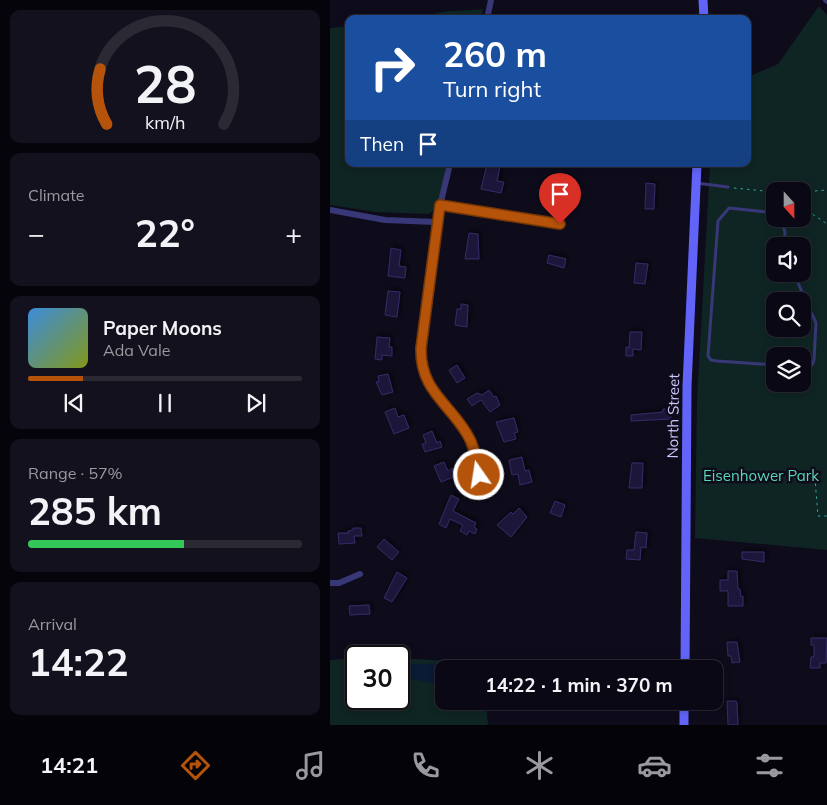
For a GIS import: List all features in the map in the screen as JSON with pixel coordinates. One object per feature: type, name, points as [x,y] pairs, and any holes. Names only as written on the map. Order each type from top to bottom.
[{"type":"main road","points":[[703,0],[704,15]]},
{"type":"main road","name":"North Street","points":[[684,660],[687,386],[697,167]]},
{"type":"main road","points":[[684,710],[684,725]]},
{"type":"street","points":[[488,15],[491,0]]},
{"type":"street","points":[[449,167],[436,222],[421,348],[422,367],[432,390],[467,434],[473,446],[479,475],[490,490]]},
{"type":"street","points":[[330,210],[384,220],[436,222]]},
{"type":"street","points":[[330,583],[339,583],[360,574]]},
{"type":"lane","points":[[696,183],[728,187]]},
{"type":"lane","points":[[440,205],[560,224]]},
{"type":"lane","points":[[766,212],[729,208],[718,221],[708,356],[710,360],[766,364]]},
{"type":"lane","points":[[798,282],[816,323],[814,360],[811,365]]},
{"type":"path","points":[[728,187],[766,191]]},
{"type":"path","points":[[811,191],[827,190]]},
{"type":"path","points":[[811,213],[827,224]]},
{"type":"path","points":[[761,477],[815,479],[818,516],[827,516]]},
{"type":"green space","name":"Eisenhower Park","points":[[819,6],[827,15],[827,550],[695,538],[697,402],[710,167],[751,167],[751,76],[778,64]]},
{"type":"green space","points":[[483,9],[482,15],[432,15]]},
{"type":"green space","points":[[345,26],[345,167],[447,167],[439,205],[429,214],[376,212],[330,205],[330,28]]},
{"type":"green space","points":[[345,659],[345,710],[410,710],[410,659],[435,660],[435,710],[487,710],[488,725],[330,725],[330,660]]},
{"type":"water","points":[[435,664],[435,684],[410,678],[410,665]]},
{"type":"building","points":[[486,167],[500,167],[497,181],[504,182],[501,193],[481,189]]},
{"type":"building","points":[[646,183],[655,184],[654,209],[645,209]]},
{"type":"building","points":[[469,233],[478,234],[479,259],[465,259]]},
{"type":"building","points":[[391,248],[401,250],[399,266],[406,267],[405,278],[388,276]]},
{"type":"building","points":[[549,255],[566,259],[564,268],[547,263]]},
{"type":"building","points":[[636,263],[648,264],[645,284],[634,283]]},
{"type":"building","points":[[388,291],[400,292],[397,317],[385,315]]},
{"type":"building","points":[[461,304],[468,305],[467,327],[455,325],[457,309],[461,309]]},
{"type":"building","points":[[630,332],[642,332],[641,350],[633,349],[633,356],[626,356],[626,347],[629,348]]},
{"type":"building","points":[[377,337],[390,338],[389,347],[392,347],[392,356],[382,355],[382,360],[375,359]]},
{"type":"building","points":[[457,365],[465,378],[457,383],[449,370]]},
{"type":"building","points":[[388,374],[393,392],[382,395],[376,382],[379,382],[378,376]]},
{"type":"building","points":[[489,390],[494,397],[496,396],[500,405],[490,412],[481,400],[472,406],[467,399],[477,393],[482,395]]},
{"type":"building","points":[[395,408],[398,417],[404,415],[409,428],[394,434],[385,412]]},
{"type":"building","points":[[663,409],[671,409],[671,419],[631,421],[631,415],[663,412]]},
{"type":"building","points":[[514,418],[518,432],[514,433],[516,439],[504,442],[496,422]]},
{"type":"building","points":[[432,431],[437,443],[440,441],[442,447],[425,452],[422,444],[426,443],[423,435]]},
{"type":"building","points":[[522,457],[525,471],[529,470],[532,482],[520,485],[518,474],[512,475],[509,460]]},
{"type":"building","points":[[444,462],[448,471],[452,468],[456,476],[441,482],[434,466]]},
{"type":"building","points":[[632,463],[643,463],[642,488],[629,488]]},
{"type":"building","points":[[451,495],[459,499],[453,511],[476,523],[474,527],[477,529],[475,534],[469,531],[467,535],[460,531],[463,525],[450,519],[446,528],[439,524]]},
{"type":"building","points":[[555,501],[565,505],[561,517],[550,513]]},
{"type":"building","points":[[519,508],[527,517],[511,537],[497,525],[511,512],[513,514]]},
{"type":"building","points":[[353,528],[361,528],[362,536],[354,536],[355,543],[339,544],[338,533],[349,533],[348,531],[353,530]]},
{"type":"building","points":[[636,532],[647,533],[646,548],[641,547],[640,560],[626,559],[627,550],[634,550]]},
{"type":"building","points":[[384,539],[399,552],[392,560],[377,547]]},
{"type":"building","points":[[742,552],[764,552],[764,562],[742,559]]},
{"type":"building","points":[[728,571],[737,571],[738,589],[740,589],[741,597],[743,596],[743,606],[728,606],[728,591],[720,591],[720,580],[728,580]]},
{"type":"building","points":[[397,572],[407,578],[392,602],[384,598]]},
{"type":"building","points":[[369,605],[370,614],[350,615],[349,606]]},
{"type":"building","points":[[811,638],[827,638],[826,663],[820,663],[820,668],[810,668],[811,657],[814,657],[814,645],[811,645]]},
{"type":"building","points":[[727,642],[737,642],[740,662],[732,663],[731,656],[728,656]]},
{"type":"building","points":[[727,701],[736,701],[737,703],[738,725],[728,725]]},
{"type":"route","points":[[479,475],[473,446],[462,427],[432,390],[424,375],[420,357],[436,222],[440,205],[560,224]]}]
